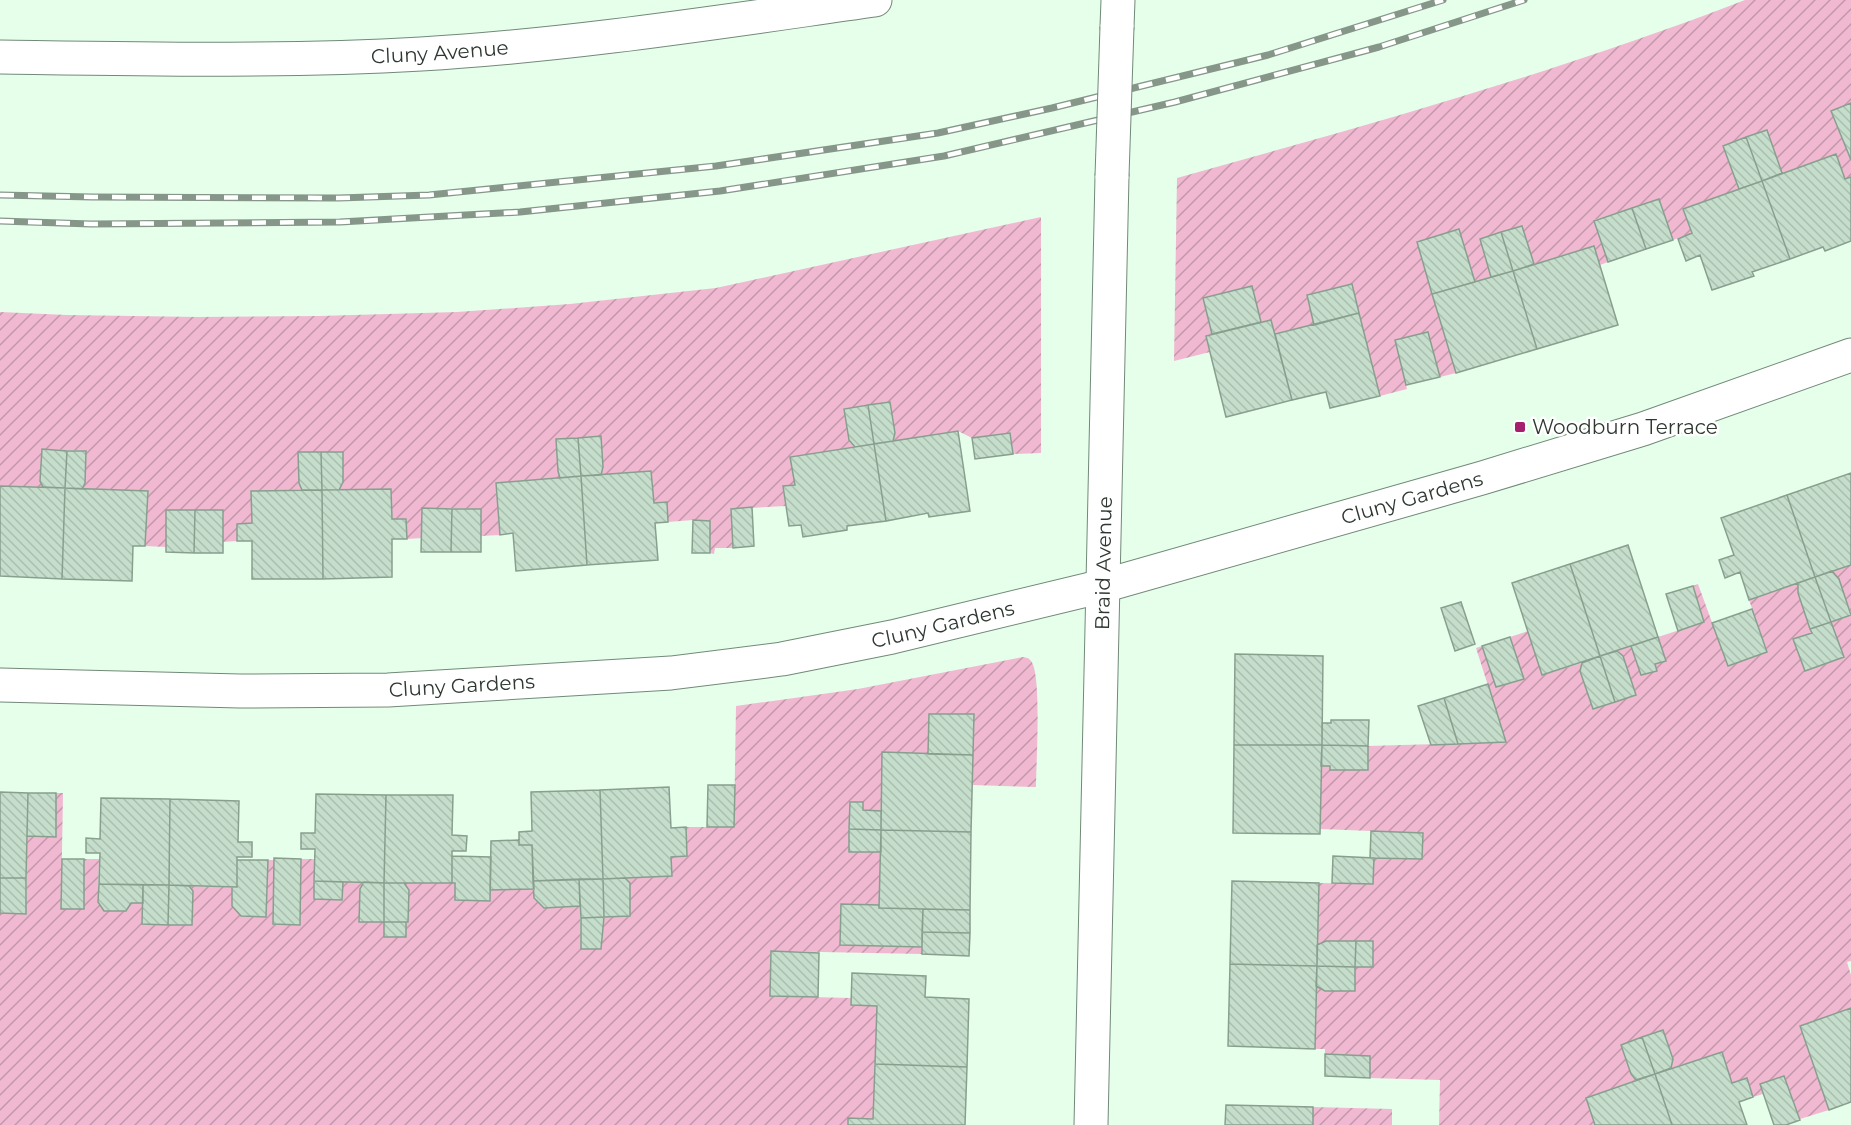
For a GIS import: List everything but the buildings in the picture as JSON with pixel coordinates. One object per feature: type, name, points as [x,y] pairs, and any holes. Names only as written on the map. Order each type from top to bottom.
[{"type":"street","name":"Cluny Avenue","points":[[0,57],[319,59],[424,54],[614,36],[875,0]]},
{"type":"street","name":"Braid Avenue","points":[[1091,1125],[1117,13]]},
{"type":"street","name":"Cluny Gardens","points":[[0,685],[240,690],[388,690],[671,673],[782,659],[892,637],[1103,586],[1482,478],[1643,429],[1851,356]]},
{"type":"shaded area","points":[[1745,0],[1851,0],[1851,103],[1831,111],[1851,160],[1851,177],[1845,179],[1836,154],[1782,173],[1766,130],[1746,137],[1739,189],[1683,209],[1692,233],[1673,240],[1659,199],[1594,220],[1608,262],[1600,265],[1594,246],[1534,264],[1522,226],[1480,239],[1491,277],[1475,282],[1459,229],[1417,242],[1456,373],[1440,377],[1428,332],[1395,340],[1407,389],[1380,396],[1352,284],[1307,295],[1314,325],[1275,334],[1271,320],[1261,322],[1252,287],[1203,299],[1212,334],[1206,336],[1210,352],[1174,361],[1177,178],[1534,74]]},
{"type":"shaded area","points":[[1041,217],[1041,453],[1013,454],[1010,433],[972,438],[958,431],[893,441],[895,433],[890,402],[845,409],[849,440],[855,447],[791,457],[795,485],[783,487],[786,506],[731,509],[733,548],[715,548],[714,554],[710,553],[710,521],[668,522],[667,503],[654,503],[651,472],[601,475],[603,467],[601,436],[556,439],[560,478],[496,483],[500,535],[481,536],[481,509],[422,508],[422,538],[407,539],[406,519],[392,519],[391,489],[339,490],[299,452],[299,482],[302,490],[251,491],[252,523],[237,524],[237,541],[223,542],[223,510],[166,510],[166,547],[145,546],[148,491],[82,489],[85,482],[86,451],[42,449],[40,481],[43,487],[0,486],[0,312],[198,317],[319,316],[457,312],[570,304],[716,288]]},
{"type":"shaded area","points":[[1851,565],[1851,614],[1839,579],[1832,571]]},
{"type":"shaded area","points":[[1798,583],[1798,593],[1812,633],[1793,639],[1805,671],[1844,657],[1831,622],[1851,615],[1851,961],[1847,962],[1851,975],[1851,1008],[1800,1027],[1829,1110],[1800,1119],[1784,1076],[1760,1084],[1763,1094],[1753,1097],[1747,1078],[1732,1083],[1722,1052],[1671,1068],[1673,1059],[1663,1030],[1621,1045],[1631,1074],[1636,1080],[1586,1098],[1595,1125],[1439,1125],[1440,1080],[1370,1078],[1370,1056],[1325,1054],[1325,1049],[1315,1049],[1316,986],[1325,991],[1355,991],[1355,967],[1373,941],[1326,941],[1317,945],[1319,883],[1373,884],[1374,858],[1422,859],[1423,833],[1320,829],[1321,766],[1330,766],[1330,770],[1367,770],[1368,746],[1506,742],[1476,648],[1482,646],[1496,687],[1523,679],[1510,637],[1528,631],[1542,675],[1582,663],[1580,672],[1593,709],[1623,656],[1617,651],[1631,646],[1641,675],[1657,671],[1655,664],[1666,661],[1658,637],[1704,622],[1693,586],[1698,584],[1728,666],[1767,651],[1749,600]]},
{"type":"shaded area","points":[[1023,657],[1031,661],[1036,683],[1038,721],[1036,787],[972,785],[974,715],[929,714],[928,754],[881,811],[863,810],[862,803],[850,803],[849,851],[881,852],[879,905],[841,904],[840,945],[922,947],[922,954],[771,951],[770,996],[851,998],[851,1005],[877,1006],[873,1119],[848,1125],[0,1125],[0,913],[26,913],[27,836],[56,836],[56,793],[63,793],[61,909],[84,909],[84,859],[99,859],[98,902],[104,911],[126,911],[131,903],[143,903],[192,925],[193,891],[189,886],[232,887],[232,906],[241,916],[266,917],[268,860],[274,860],[273,924],[300,925],[301,859],[315,859],[315,899],[342,900],[343,882],[364,882],[360,889],[359,921],[384,922],[384,937],[406,936],[409,890],[404,883],[455,883],[456,900],[490,901],[490,890],[534,889],[534,898],[544,908],[580,906],[581,949],[601,949],[604,917],[630,916],[630,884],[625,878],[672,876],[671,857],[687,856],[686,827],[734,827],[736,706],[858,689]]},
{"type":"shaded area","points":[[1313,1107],[1392,1109],[1392,1125],[1313,1125]]},
{"type":"railway","points":[[0,195],[339,198],[429,195],[716,166],[938,133],[1052,108],[1268,55],[1443,0]]},
{"type":"railway","points":[[0,221],[91,224],[340,222],[520,212],[720,191],[944,156],[1175,102],[1379,47],[1524,0]]},
{"type":"place","name":"Woodburn Terrace","points":[[1520,427]]}]
